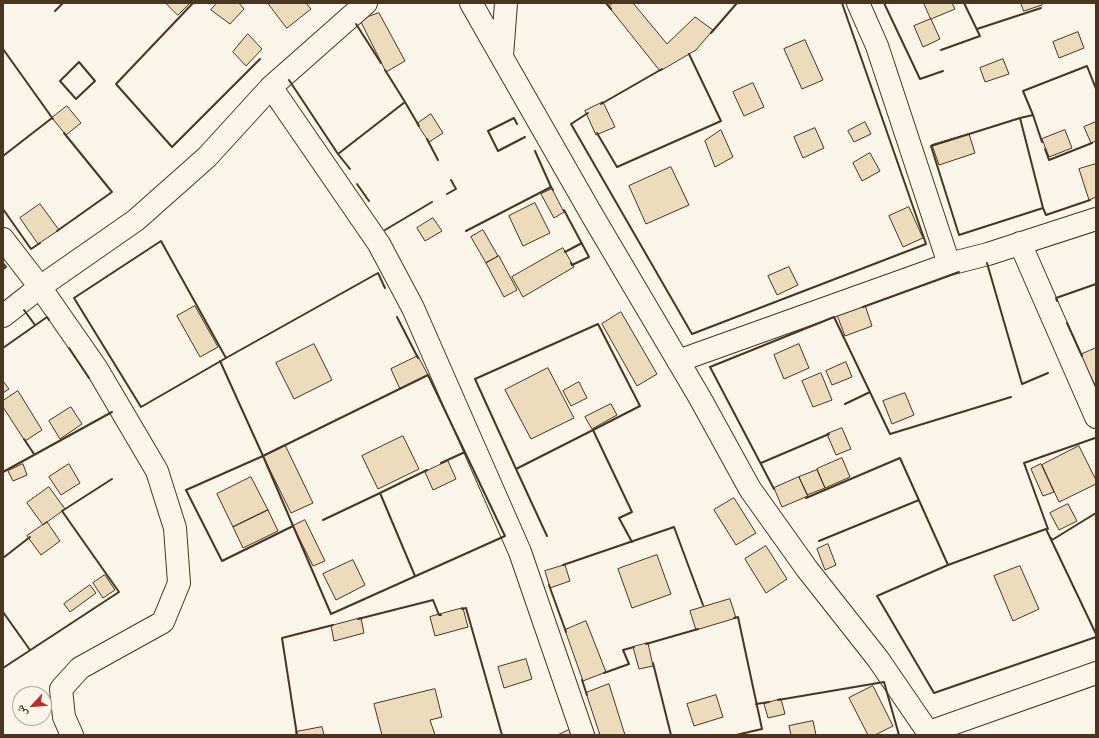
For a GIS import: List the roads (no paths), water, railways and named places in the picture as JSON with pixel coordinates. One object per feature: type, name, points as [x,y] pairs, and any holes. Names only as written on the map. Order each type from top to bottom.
[{"type":"street","points":[[3,316],[40,287],[136,220],[206,157],[271,86],[366,3]]},
{"type":"street","points":[[471,3],[592,215],[678,360],[750,489],[807,568],[878,659],[930,734],[1096,673]]},
{"type":"street","points":[[502,56],[506,3]]},
{"type":"street","points":[[858,3],[877,46],[949,264]]},
{"type":"street","points":[[271,86],[379,244],[413,308],[520,552],[584,735]]},
{"type":"street","points":[[678,360],[949,264],[1096,219]]},
{"type":"street","points":[[3,239],[40,287],[97,369],[157,471],[175,528],[179,584],[164,622],[80,668],[61,689],[64,717],[72,735]]},
{"type":"street","points":[[1020,243],[1096,417]]}]
